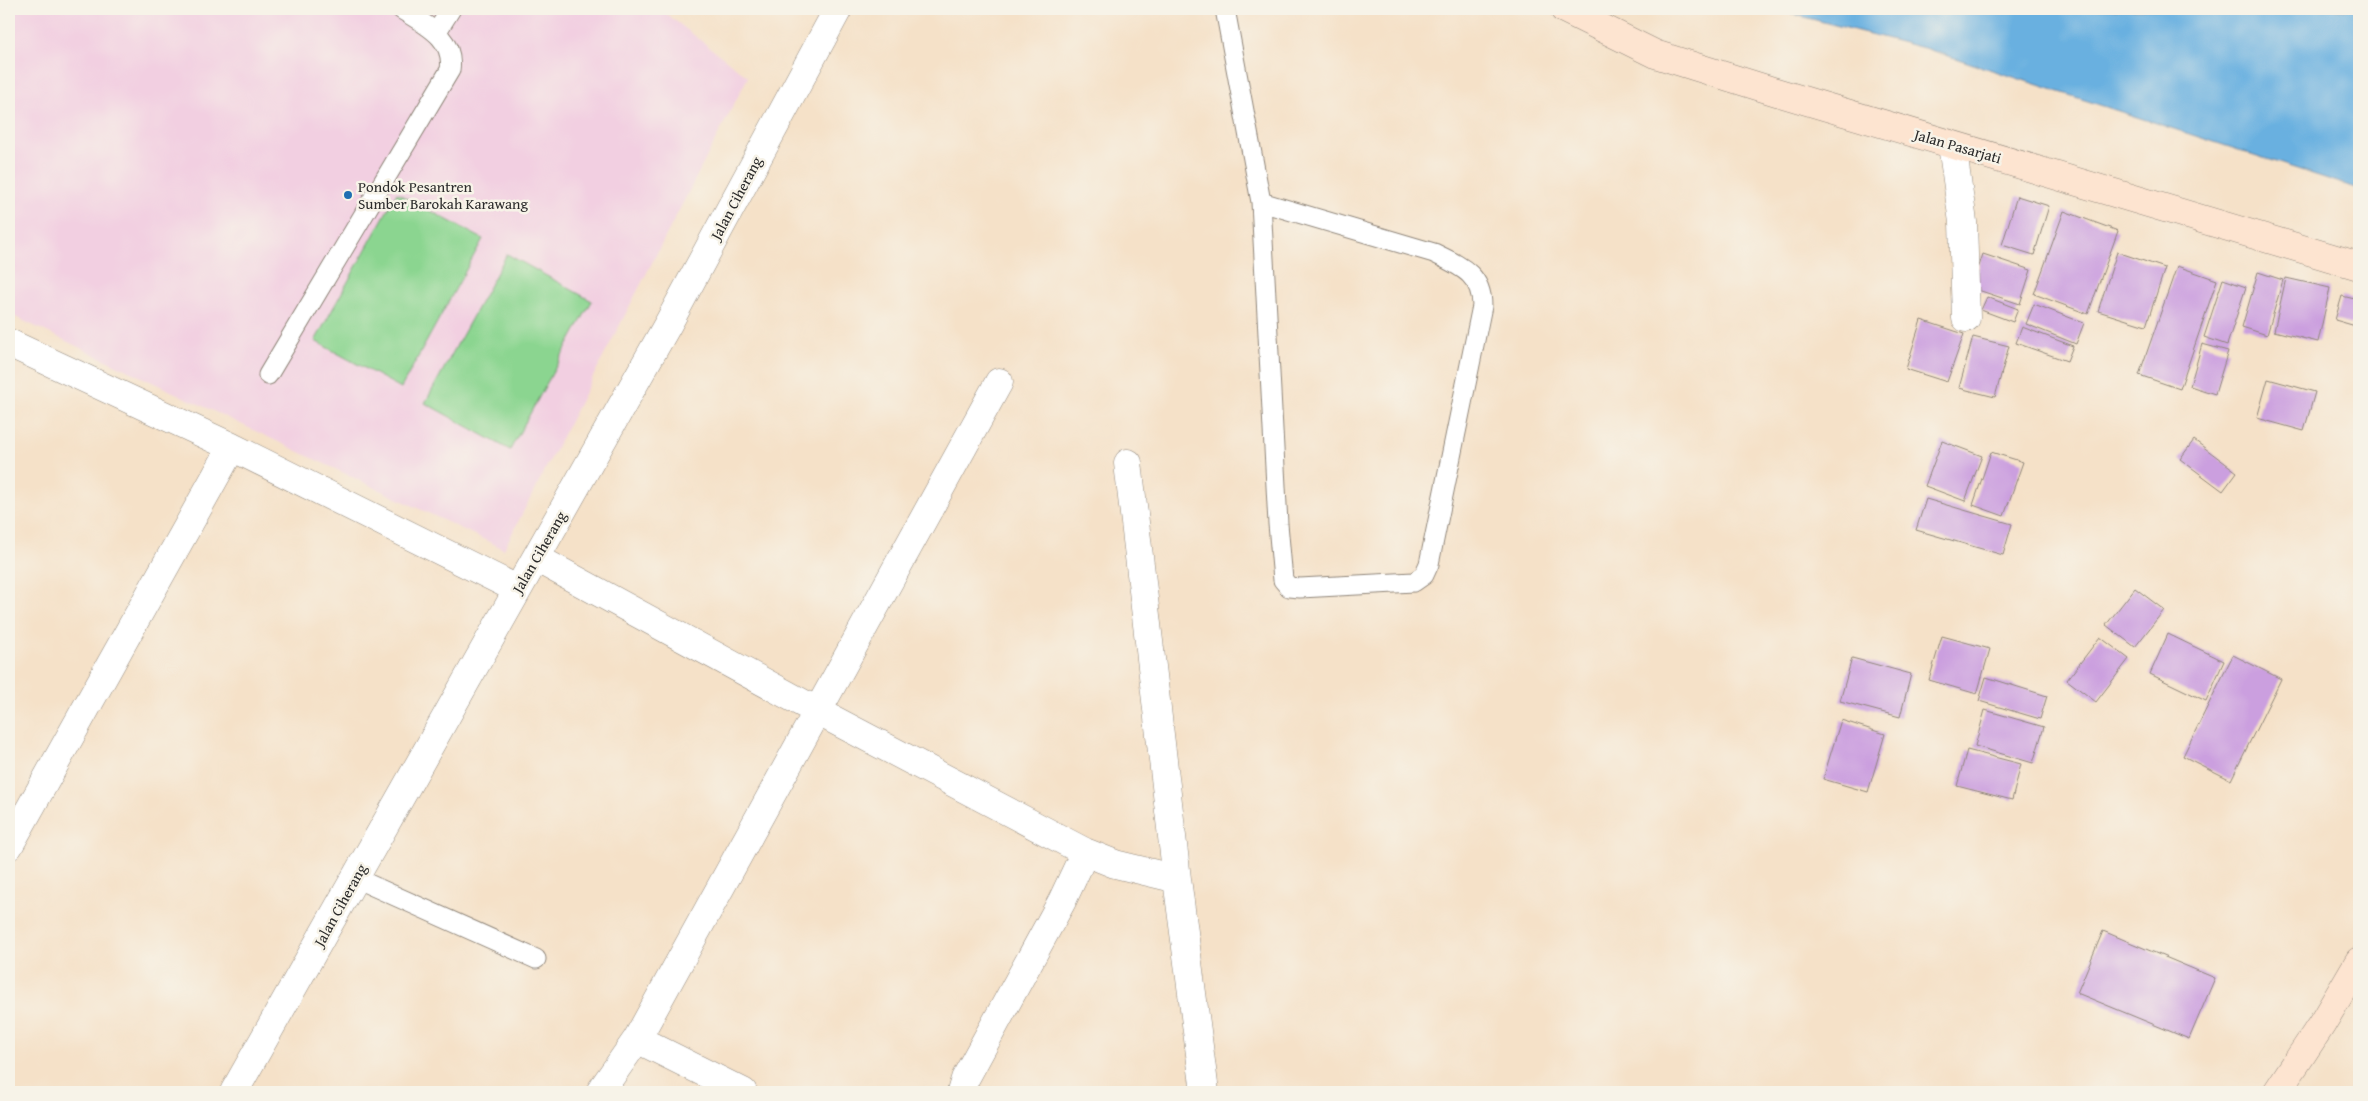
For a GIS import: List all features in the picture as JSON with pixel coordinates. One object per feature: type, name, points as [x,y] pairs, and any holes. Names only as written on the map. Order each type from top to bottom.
[{"type":"main road","name":"Jalan Pasarjati","points":[[1564,9],[1655,54],[2359,266]]},
{"type":"main road","points":[[2277,1092],[2322,1024],[2359,961]]},
{"type":"street","name":"Jalan Ciherang","points":[[234,1092],[673,315],[838,9]]},
{"type":"street","points":[[1952,145],[1963,222],[1966,318]]},
{"type":"street","points":[[9,342],[232,447],[517,589]]},
{"type":"street","points":[[600,1092],[638,1039],[816,711],[999,382]]},
{"type":"street","points":[[9,846],[232,447]]},
{"type":"street","points":[[1128,464],[1176,880],[1205,1092]]},
{"type":"street","points":[[536,558],[816,711],[1085,852],[1116,864],[1176,880]]},
{"type":"street","points":[[961,1092],[965,1079],[1062,901],[1085,852]]},
{"type":"street","points":[[638,1039],[743,1092]]},
{"type":"lane","points":[[268,375],[450,70],[452,57],[449,47],[436,33],[401,9]]},
{"type":"lane","points":[[436,33],[451,9]]},
{"type":"lane","points":[[1225,9],[1261,202],[1278,534],[1283,580],[1289,587],[1300,588],[1414,582],[1424,575],[1429,564],[1482,306],[1482,292],[1474,277],[1460,266],[1434,253],[1261,202]]},
{"type":"lane","points":[[355,878],[536,959]]},
{"type":"shaded area","name":"Pondok Pesantren Sumber Barokah Karawang","points":[[9,9],[660,9],[748,77],[504,549],[9,314]]},
{"type":"green space","points":[[397,193],[483,239],[401,388],[315,341]]},
{"type":"green space","points":[[507,254],[592,301],[510,450],[425,403]]},
{"type":"water","points":[[1773,9],[2359,9],[2359,189],[1924,48]]},
{"type":"building","points":[[2017,196],[2049,206],[2034,255],[2002,245]]},
{"type":"building","points":[[2064,211],[2118,231],[2088,314],[2034,294]]},
{"type":"building","points":[[2117,252],[2165,268],[2146,326],[2098,311]]},
{"type":"building","points":[[1983,254],[2031,270],[2020,304],[1972,288]]},
{"type":"building","points":[[2177,266],[2217,280],[2180,389],[2139,375]]},
{"type":"building","points":[[2258,272],[2283,280],[2267,335],[2242,327]]},
{"type":"building","points":[[2286,278],[2330,288],[2318,342],[2274,331]]},
{"type":"building","points":[[2223,279],[2246,287],[2227,345],[2204,337]]},
{"type":"building","points":[[2342,296],[2359,300],[2359,327],[2335,320]]},
{"type":"building","points":[[1987,297],[2018,309],[2013,322],[1981,310]]},
{"type":"building","points":[[2034,304],[2084,323],[2076,344],[2026,324]]},
{"type":"building","points":[[1921,320],[1964,334],[1947,382],[1906,369]]},
{"type":"building","points":[[2022,327],[2073,346],[2067,361],[2016,343]]},
{"type":"building","points":[[1973,337],[2009,346],[1995,397],[1959,388]]},
{"type":"building","points":[[2202,344],[2228,351],[2215,394],[2190,386]]},
{"type":"building","points":[[2268,379],[2315,392],[2304,431],[2257,418]]},
{"type":"building","points":[[2194,440],[2237,472],[2223,491],[2180,459]]},
{"type":"building","points":[[1942,441],[1982,456],[1965,501],[1925,486]]},
{"type":"building","points":[[1991,452],[2023,462],[2004,516],[1973,505]]},
{"type":"building","points":[[1926,499],[2012,524],[2003,555],[1916,530]]},
{"type":"building","points":[[2135,588],[2164,610],[2135,647],[2106,625]]},
{"type":"building","points":[[2168,634],[2224,661],[2206,701],[2150,674]]},
{"type":"building","points":[[1942,636],[1990,649],[1977,694],[1929,680]]},
{"type":"building","points":[[2100,637],[2129,659],[2096,702],[2067,680]]},
{"type":"building","points":[[2233,655],[2281,679],[2231,780],[2183,756]]},
{"type":"building","points":[[1852,658],[1911,674],[1900,717],[1840,701]]},
{"type":"building","points":[[1986,677],[2047,696],[2040,719],[1979,701]]},
{"type":"building","points":[[1985,710],[2044,727],[2033,763],[1975,746]]},
{"type":"building","points":[[1841,720],[1885,734],[1868,792],[1823,779]]},
{"type":"building","points":[[1967,750],[2021,764],[2012,800],[1957,786]]},
{"type":"building","points":[[2103,931],[2215,978],[2189,1039],[2077,993]]},
{"type":"place","name":"Pondok Pesantren Sumber Barokah Karawang","points":[[348,195]]}]
